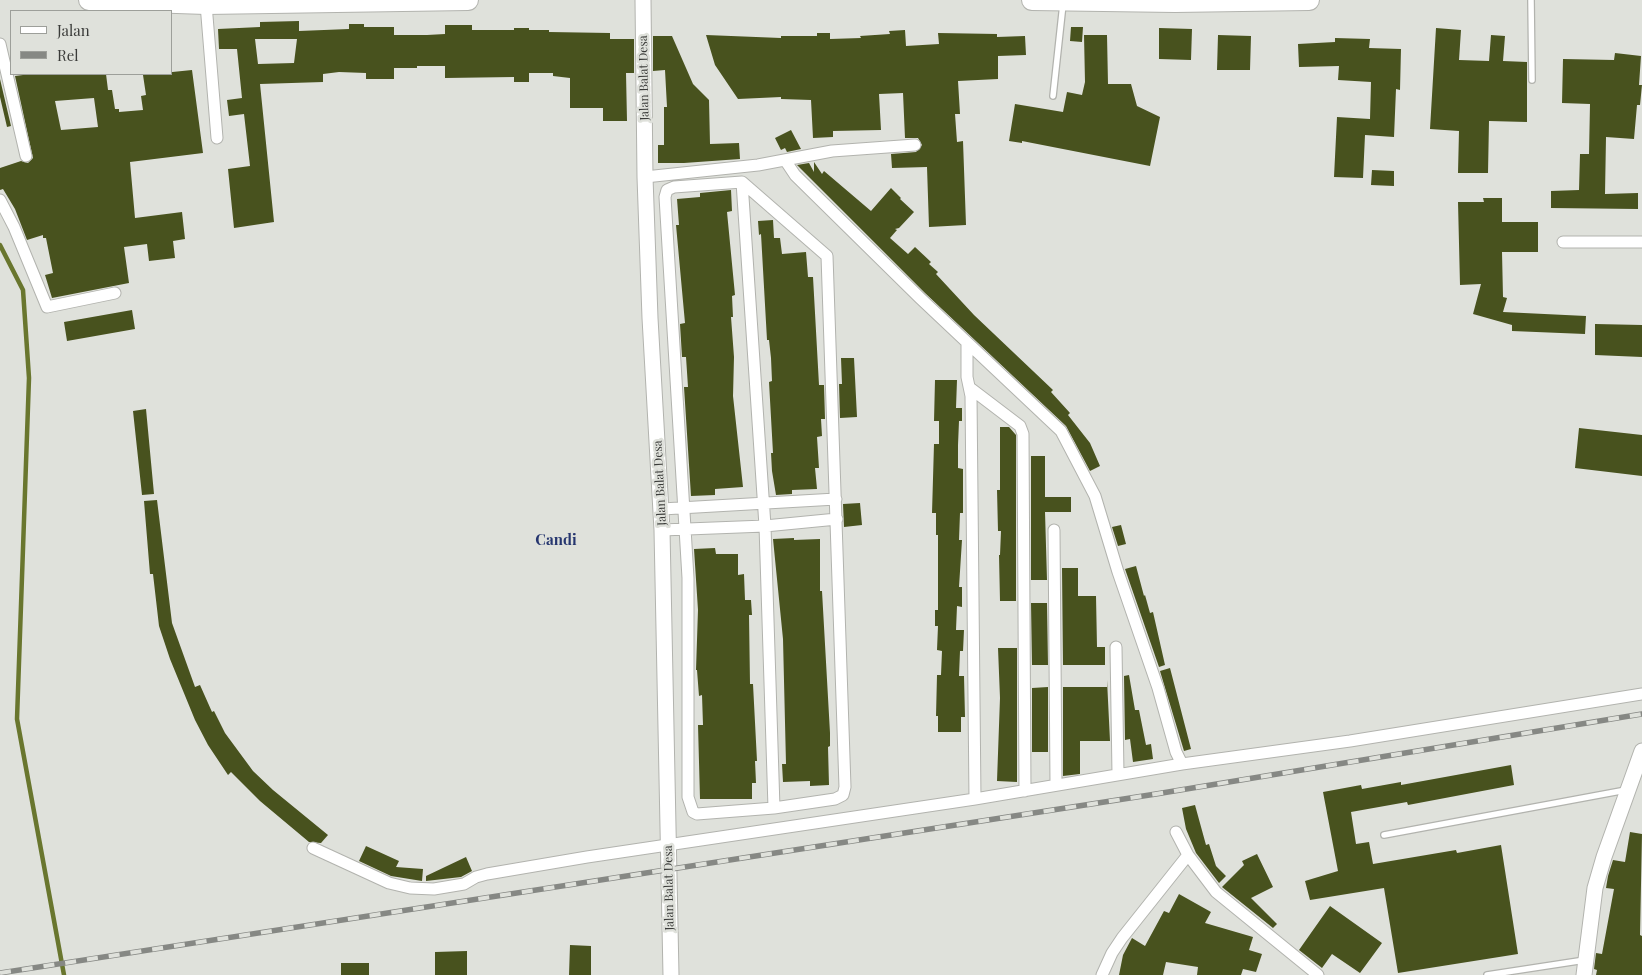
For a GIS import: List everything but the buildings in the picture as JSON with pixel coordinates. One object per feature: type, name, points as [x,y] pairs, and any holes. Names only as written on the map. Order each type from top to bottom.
[{"type":"highway","points":[[89,0],[206,4],[468,0]]},
{"type":"highway","points":[[1032,0],[1309,0]]},
{"type":"street","name":"Jalan Balat Desa","points":[[643,0],[645,176],[650,318],[662,509],[671,970]]},
{"type":"street","points":[[206,4],[217,138]]},
{"type":"street","points":[[0,44],[26,156]]},
{"type":"street","points":[[645,176],[758,165],[824,152],[916,145]]},
{"type":"street","points":[[783,160],[795,175],[967,344],[1061,431],[1095,496],[1118,572],[1158,688],[1180,764]]},
{"type":"street","points":[[742,182],[765,526],[774,808]]},
{"type":"street","points":[[742,182],[828,256],[836,499],[845,791],[843,795],[835,799],[774,808],[697,814],[693,812],[690,804],[688,578],[665,193],[674,187],[742,182]]},
{"type":"street","points":[[0,200],[14,227],[48,307],[115,293]]},
{"type":"street","points":[[1562,242],[1642,242]]},
{"type":"street","points":[[967,344],[975,799]]},
{"type":"street","points":[[968,383],[1020,426],[1023,434],[1025,791]]},
{"type":"street","points":[[662,509],[836,499]]},
{"type":"street","points":[[662,530],[765,526],[837,519]]},
{"type":"street","points":[[1054,530],[1056,784]]},
{"type":"street","points":[[1116,646],[1118,775]]},
{"type":"street","points":[[313,848],[389,883],[410,888],[434,889],[464,884],[476,877],[487,874],[975,799],[1180,764],[1350,741],[1642,694]]},
{"type":"street","points":[[1585,968],[1595,888],[1604,857],[1642,752]]},
{"type":"street","points":[[1176,832],[1187,857],[1216,892],[1318,975]]},
{"type":"street","points":[[1102,975],[1112,953],[1122,938],[1187,857]]},
{"type":"lane","points":[[1531,0],[1532,80]]},
{"type":"lane","points":[[1053,96],[1064,1]]},
{"type":"lane","points":[[1384,836],[1628,790]]},
{"type":"lane","points":[[1487,975],[1585,968]]},
{"type":"waterway","points":[[0,245],[23,290],[29,378],[17,719],[64,975]]},
{"type":"railway","points":[[0,973],[1156,794],[1642,714]]},
{"type":"district","name":"Candi","points":[[556,540]]}]
